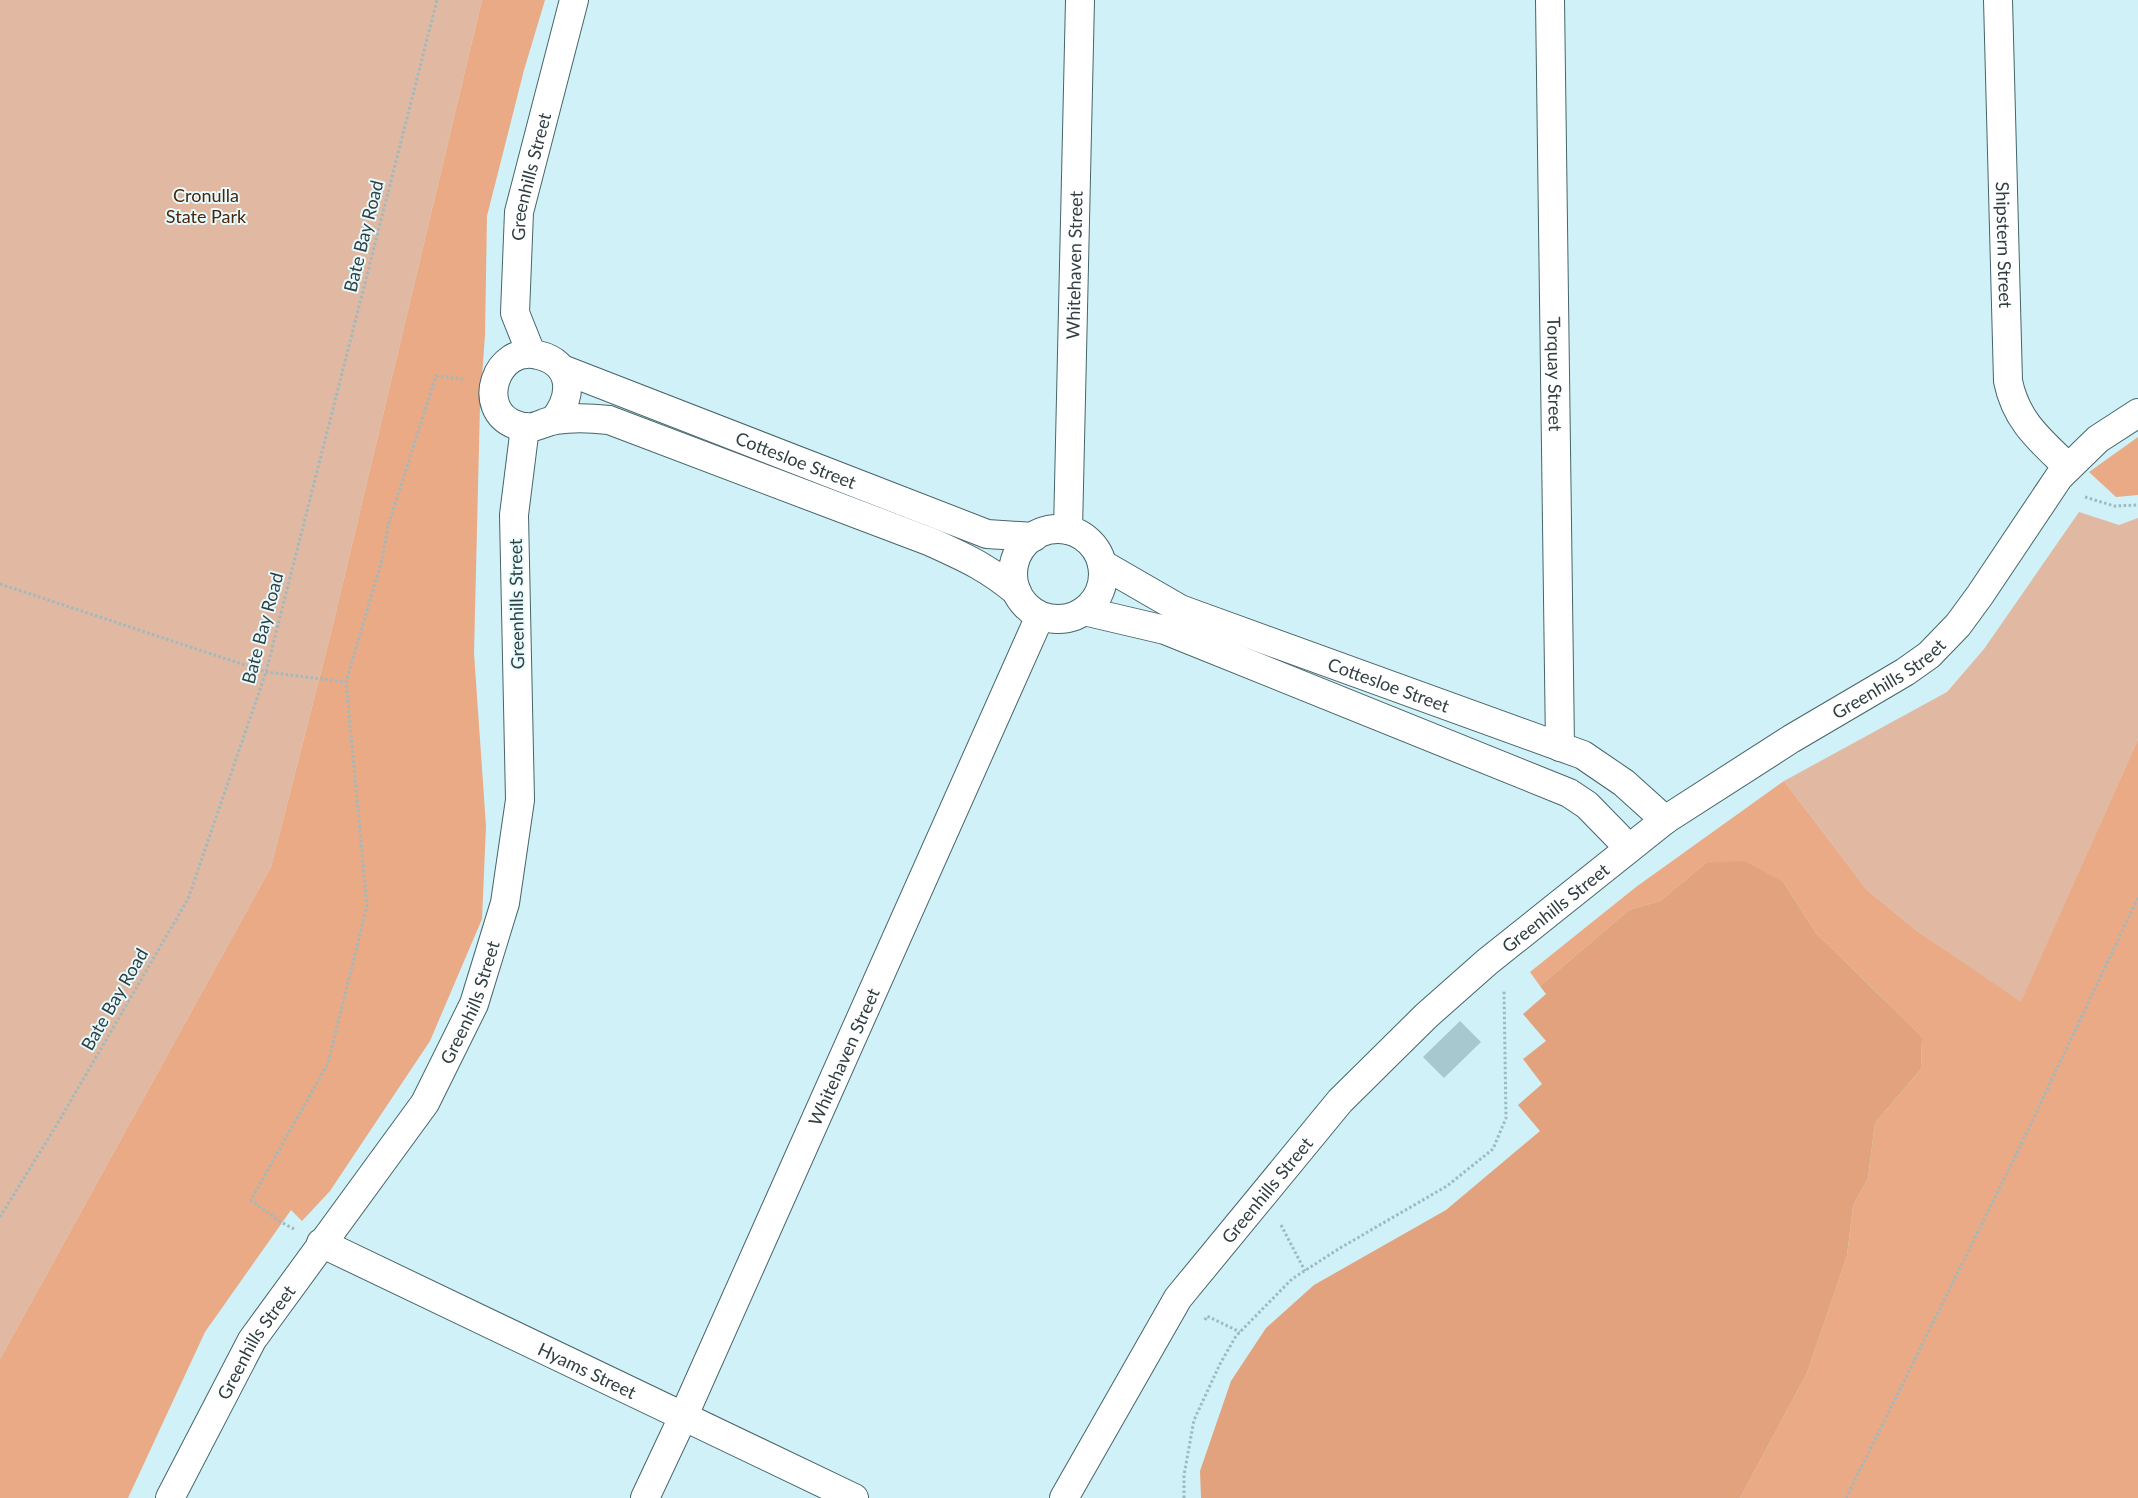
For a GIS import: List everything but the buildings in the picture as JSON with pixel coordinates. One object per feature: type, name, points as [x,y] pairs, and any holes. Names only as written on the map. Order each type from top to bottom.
[{"type":"street","name":"Greenhills Street","points":[[531,353],[515,313],[519,212],[574,0]]},
{"type":"street","name":"Whitehaven Street","points":[[1068,530],[1080,0]]},
{"type":"street","name":"Torquay Street","points":[[1550,0],[1560,747]]},
{"type":"street","name":"Shipstern Street","points":[[1998,0],[2008,381],[2018,411],[2028,428],[2063,472]]},
{"type":"street","points":[[531,353],[548,357],[562,370],[567,382],[568,396],[554,420],[540,426],[525,427],[514,424],[504,417],[496,407],[493,395],[498,371],[507,361],[518,355],[531,353]]},
{"type":"street","name":"Cottesloe Street","points":[[562,370],[987,534],[1034,537]]},
{"type":"street","name":"Greenhills Street","points":[[1064,1498],[1178,1298],[1340,1101],[1426,1016],[1496,972],[1629,848],[1665,820],[1791,739],[1906,672],[1929,655],[1958,625],[1980,595],[2063,472],[2098,438],[2138,413]]},
{"type":"street","name":"Cottesloe Street","points":[[554,420],[588,417],[609,420],[931,542],[977,562],[1017,592]]},
{"type":"street","name":"Greenhills Street","points":[[170,1498],[252,1340],[425,1103],[474,1004],[505,903],[520,800],[514,515],[525,427]]},
{"type":"street","points":[[1068,530],[1080,534],[1098,552],[1102,564],[1103,578],[1100,591],[1094,602],[1084,611],[1070,618],[1055,620],[1040,616],[1023,602],[1017,592],[1014,568],[1017,556],[1024,545],[1034,537],[1044,532],[1068,530]]},
{"type":"street","name":"Cottesloe Street","points":[[1102,564],[1180,609],[1583,755],[1624,783],[1665,820]]},
{"type":"street","name":"Cottesloe Street","points":[[1084,611],[1165,630],[1569,793],[1588,805],[1629,848]]},
{"type":"street","name":"Whitehaven Street","points":[[645,1498],[684,1415],[1040,616]]},
{"type":"street","name":"Hyams Street","points":[[321,1243],[684,1415],[854,1498]]},
{"type":"path","name":"Bate Bay Road","points":[[0,1217],[56,1126],[188,899],[266,672],[437,0]]},
{"type":"path","points":[[279,1221],[250,1200],[328,1063],[367,906],[346,682],[382,560],[388,526],[436,376],[445,377]]},
{"type":"path","points":[[2063,472],[2082,496],[2114,506],[2138,504]]},
{"type":"path","points":[[0,584],[266,672],[346,682]]},
{"type":"path","points":[[1846,1498],[2011,1165],[2138,898]]},
{"type":"path","points":[[1184,1498],[1184,1475],[1194,1420],[1220,1364],[1240,1332],[1292,1279],[1340,1248],[1447,1186],[1493,1149],[1506,1118],[1496,972]]},
{"type":"path","points":[[1278,1220],[1304,1271]]},
{"type":"green space","name":"Cronulla State Park","points":[[0,0],[482,0],[331,633],[271,867],[0,1359]]},
{"type":"green space","points":[[2079,512],[2119,525],[2138,518],[2138,739],[2021,1003],[1917,931],[1867,890],[1784,781],[1947,692],[1984,649]]},
{"type":"shaded area","points":[[482,0],[545,0],[524,70],[487,216],[485,335],[480,405],[474,653],[486,826],[482,919],[430,1041],[330,1191],[302,1221],[291,1210],[205,1332],[128,1498],[0,1498],[0,1359],[271,867],[331,633]]},
{"type":"shaded area","points":[[2138,437],[2138,495],[2116,497],[2089,472]]},
{"type":"shaded area","points":[[2138,739],[2138,1498],[1740,1498],[1807,1373],[1847,1256],[1853,1206],[1868,1178],[1875,1123],[1921,1069],[1922,1037],[1816,933],[1783,882],[1706,863],[1660,901],[1629,910],[1540,986],[1530,972],[1636,887],[1784,781],[1867,890],[1917,931],[2021,1002]]},
{"type":"shaded area","points":[[1744,861],[1783,882],[1816,933],[1922,1037],[1921,1069],[1875,1123],[1868,1178],[1853,1206],[1847,1256],[1807,1373],[1740,1498],[1201,1498],[1200,1471],[1231,1381],[1266,1328],[1314,1285],[1446,1210],[1540,1131],[1518,1105],[1542,1084],[1523,1059],[1546,1041],[1523,1014],[1546,994],[1540,986],[1629,910],[1660,901],[1706,863]]}]
